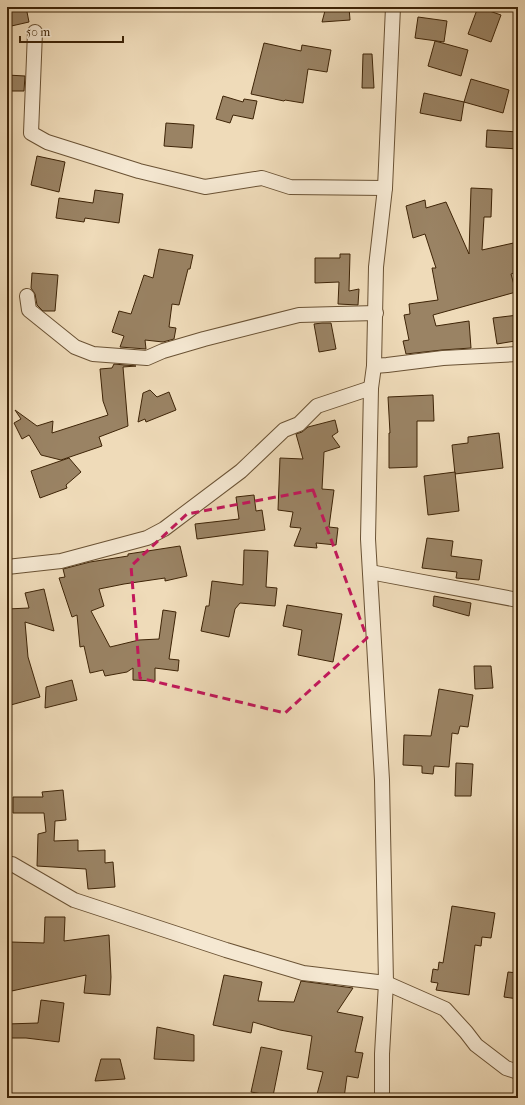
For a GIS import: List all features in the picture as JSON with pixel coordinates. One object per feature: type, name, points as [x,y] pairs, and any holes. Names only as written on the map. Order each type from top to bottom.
[{"type":"street","points":[[382,1098],[382,1054],[386,983],[382,780],[368,539],[371,388],[374,366],[376,267],[384,188],[393,7]]},
{"type":"street","points":[[35,32],[31,133],[47,142],[140,171],[205,188],[262,178],[290,186],[384,188]]},
{"type":"street","points":[[27,296],[29,310],[75,347],[93,354],[147,358],[163,351],[204,339],[299,315],[376,313]]},
{"type":"street","points":[[374,366],[443,358],[518,354]]},
{"type":"street","points":[[7,567],[61,561],[147,538],[164,529],[235,476],[284,430],[299,424],[317,406],[371,388]]},
{"type":"street","points":[[370,572],[518,600]]},
{"type":"street","points":[[7,863],[12,864],[74,900],[226,950],[303,973],[386,983],[445,1009],[466,1032],[476,1046],[506,1068],[518,1072]]},
{"type":"highlighted area","points":[[313,490],[367,638],[285,713],[140,678],[131,566],[187,514]]},
{"type":"building","points":[[7,7],[26,7],[29,22],[7,27]]},
{"type":"building","points":[[326,7],[349,7],[350,20],[322,22]]},
{"type":"building","points":[[478,7],[501,15],[491,42],[468,34]]},
{"type":"building","points":[[418,17],[447,21],[444,42],[415,38]]},
{"type":"building","points":[[435,41],[468,50],[461,76],[428,66]]},
{"type":"building","points":[[264,43],[301,51],[302,45],[331,50],[327,72],[308,69],[303,103],[284,101],[251,94]]},
{"type":"building","points":[[363,54],[372,54],[374,88],[362,88]]},
{"type":"building","points":[[7,75],[25,76],[24,91],[7,91]]},
{"type":"building","points":[[471,79],[509,90],[503,113],[464,102]]},
{"type":"building","points":[[424,93],[464,102],[461,121],[420,113]]},
{"type":"building","points":[[223,96],[243,102],[244,99],[257,101],[253,119],[233,115],[230,123],[216,119]]},
{"type":"building","points":[[166,123],[194,125],[192,148],[164,146]]},
{"type":"building","points":[[487,130],[518,132],[518,149],[486,147]]},
{"type":"building","points":[[37,156],[65,162],[59,192],[31,185]]},
{"type":"building","points":[[471,188],[492,189],[491,217],[484,217],[482,250],[518,242],[518,272],[511,274],[516,292],[433,315],[436,326],[469,321],[471,348],[406,354],[403,341],[409,340],[404,315],[410,314],[409,304],[438,300],[432,268],[436,268],[425,234],[413,238],[406,206],[425,200],[426,208],[446,202],[469,254]]},
{"type":"building","points":[[95,190],[123,194],[119,223],[85,218],[84,222],[56,218],[59,198],[93,203]]},
{"type":"building","points":[[159,249],[193,255],[179,305],[172,304],[169,327],[176,328],[174,339],[163,342],[145,340],[146,349],[120,347],[124,336],[112,332],[119,311],[131,314],[144,275],[153,278]]},
{"type":"building","points":[[340,254],[350,254],[349,291],[359,289],[358,305],[338,304],[339,282],[315,283],[315,258],[340,258]]},
{"type":"building","points":[[32,273],[58,275],[55,311],[43,311],[37,305],[35,294],[31,288]]},
{"type":"building","points":[[518,315],[518,329],[514,329],[515,341],[497,344],[493,318]]},
{"type":"building","points":[[331,323],[336,349],[319,352],[314,324]]},
{"type":"building","points":[[114,364],[136,366],[123,367],[128,426],[99,437],[102,446],[61,460],[41,455],[29,435],[22,439],[14,423],[21,419],[15,410],[37,426],[53,421],[52,433],[108,415],[103,401],[100,369],[112,368]]},
{"type":"building","points":[[150,390],[157,397],[169,392],[176,410],[146,422],[145,419],[138,422],[143,393]]},
{"type":"building","points":[[433,395],[434,421],[417,421],[417,467],[389,468],[390,433],[388,397]]},
{"type":"building","points":[[335,420],[338,432],[332,436],[340,447],[324,452],[322,489],[334,490],[329,527],[338,528],[336,545],[316,543],[317,548],[294,546],[301,528],[290,527],[293,512],[278,510],[280,458],[303,459],[296,434],[302,432],[308,427]]},
{"type":"building","points":[[499,433],[503,468],[455,474],[452,445],[468,443],[468,437]]},
{"type":"building","points":[[69,458],[81,472],[66,485],[67,488],[40,498],[31,471]]},
{"type":"building","points":[[455,472],[459,511],[428,515],[424,476]]},
{"type":"building","points":[[254,495],[256,511],[262,510],[265,530],[197,539],[195,524],[239,519],[236,497]]},
{"type":"building","points":[[427,538],[453,541],[451,556],[482,560],[479,580],[456,578],[457,572],[422,568]]},
{"type":"building","points":[[180,546],[187,576],[165,581],[165,578],[99,589],[104,606],[91,611],[110,647],[139,640],[159,639],[163,610],[176,612],[169,659],[179,660],[178,671],[155,668],[155,681],[133,680],[133,668],[127,672],[105,676],[103,670],[90,673],[84,646],[80,647],[77,615],[72,617],[59,578],[65,577],[63,569],[90,562],[128,556],[128,554]]},
{"type":"building","points":[[244,550],[268,551],[266,587],[277,588],[275,606],[240,603],[235,609],[229,637],[201,631],[206,606],[209,606],[212,581],[243,585]]},
{"type":"building","points":[[44,589],[54,631],[25,622],[28,657],[40,697],[7,706],[7,609],[29,608],[25,593]]},
{"type":"building","points":[[434,596],[471,603],[469,616],[433,606]]},
{"type":"building","points":[[287,605],[342,614],[333,662],[298,655],[302,630],[283,626]]},
{"type":"building","points":[[474,666],[491,666],[493,688],[475,689]]},
{"type":"building","points":[[72,680],[77,700],[45,708],[46,687]]},
{"type":"building","points":[[439,689],[473,695],[468,727],[460,726],[458,734],[452,733],[449,767],[434,766],[433,774],[422,773],[422,766],[403,765],[404,735],[431,736]]},
{"type":"building","points":[[456,763],[473,764],[471,796],[455,796]]},
{"type":"building","points":[[63,790],[66,820],[55,821],[54,841],[78,840],[78,851],[105,850],[105,863],[113,862],[115,887],[88,889],[86,869],[37,866],[38,834],[46,832],[44,813],[13,813],[13,797],[43,797],[42,792]]},
{"type":"building","points":[[452,906],[495,913],[491,938],[482,937],[481,946],[475,945],[469,995],[436,990],[438,983],[431,982],[433,969],[438,970],[439,962],[443,963]]},
{"type":"building","points":[[45,917],[65,917],[64,941],[109,935],[111,977],[110,995],[84,993],[86,975],[7,992],[7,951],[11,942],[44,943]]},
{"type":"building","points":[[508,972],[518,973],[518,999],[504,997]]},
{"type":"building","points":[[224,975],[262,982],[258,1001],[294,1002],[301,981],[353,988],[337,1012],[363,1017],[355,1052],[363,1053],[358,1078],[347,1076],[344,1098],[316,1098],[323,1072],[307,1069],[312,1036],[280,1030],[253,1022],[251,1033],[213,1025]]},
{"type":"building","points":[[41,1000],[64,1003],[59,1042],[26,1038],[7,1038],[7,1024],[38,1023]]},
{"type":"building","points":[[157,1027],[194,1035],[194,1061],[154,1059]]},
{"type":"building","points":[[261,1047],[282,1051],[273,1096],[251,1092]]},
{"type":"building","points":[[101,1059],[120,1059],[125,1079],[95,1081]]}]
